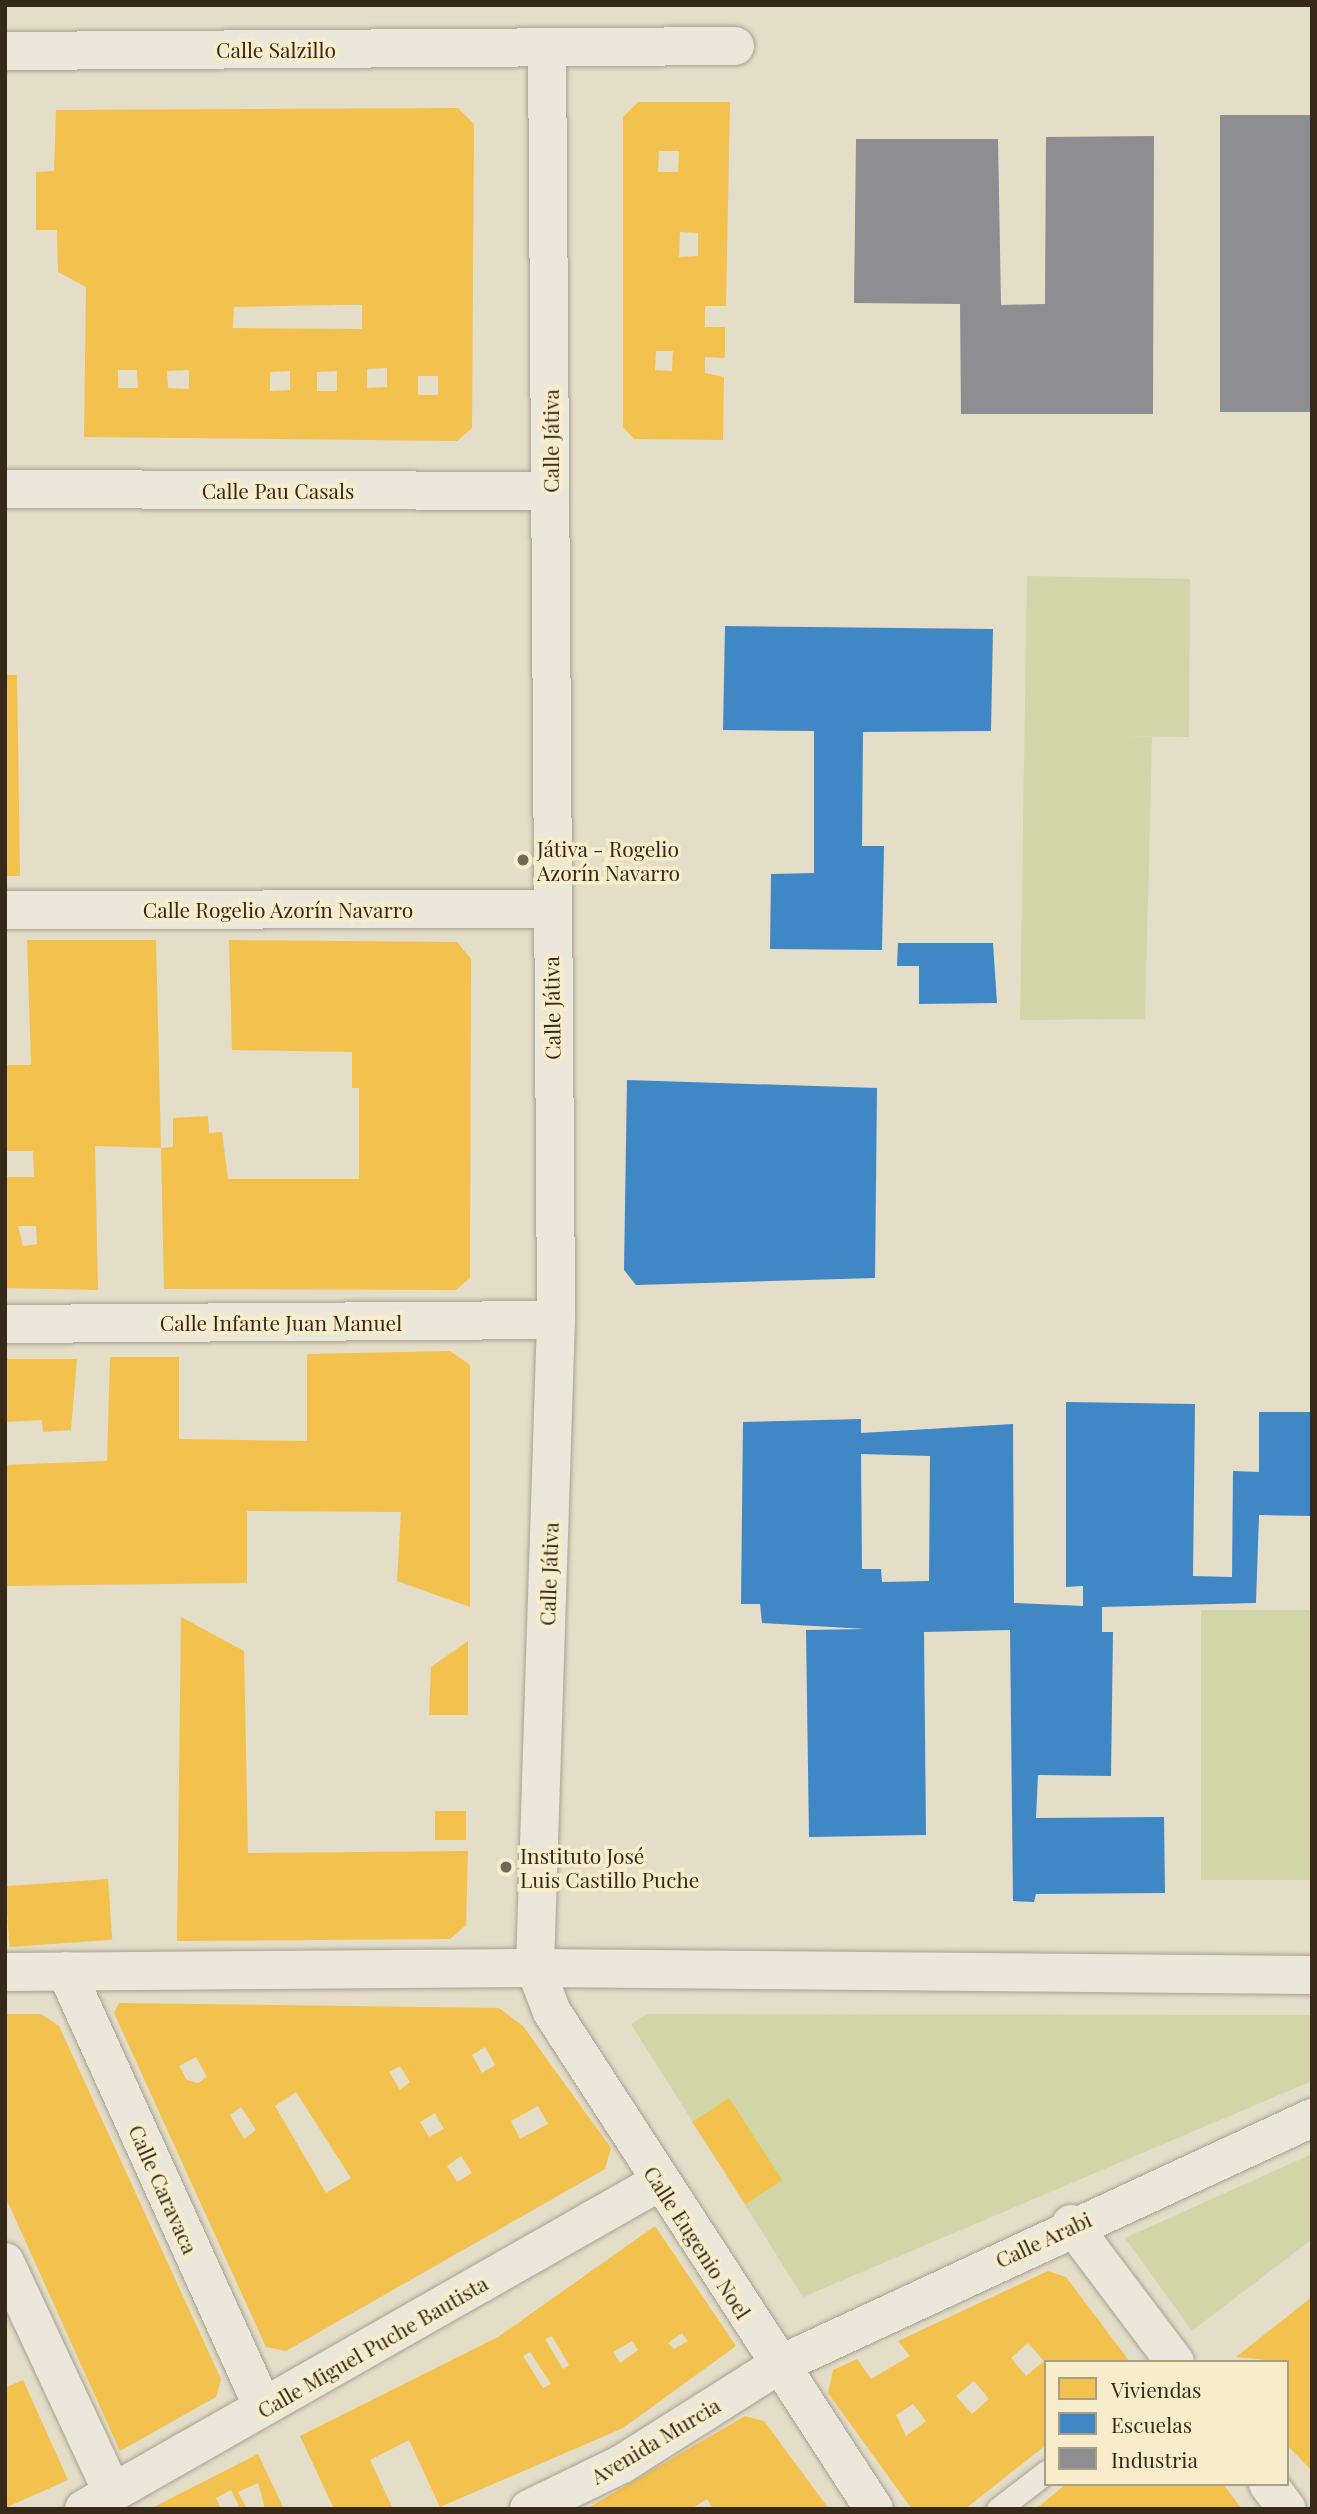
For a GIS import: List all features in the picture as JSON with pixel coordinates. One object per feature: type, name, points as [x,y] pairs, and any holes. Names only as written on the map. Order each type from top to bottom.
[{"type":"street","name":"Calle Salzillo","points":[[5,51],[735,46]]},
{"type":"street","name":"Calle Játiva","points":[[534,1968],[556,1320],[550,909],[547,47]]},
{"type":"street","name":"Calle Pau Casals","points":[[5,489],[550,491]]},
{"type":"street","name":"Calle Rogelio Azorín Navarro","points":[[5,910],[550,909]]},
{"type":"street","name":"Calle Infante Juan Manuel","points":[[5,1324],[556,1320]]},
{"type":"street","points":[[5,1972],[534,1968],[1312,1975]]},
{"type":"street","name":"Calle Eugenio Noel","points":[[534,1968],[552,2012],[777,2366],[874,2509]]},
{"type":"street","name":"Calle Caravaca","points":[[66,1971],[263,2407]]},
{"type":"street","name":"Calle Arabi","points":[[777,2366],[1072,2224],[1312,2118]]},
{"type":"street","name":"Calle Miguel Puche Bautista","points":[[98,2501],[659,2182]]},
{"type":"street","points":[[1072,2224],[1174,2360]]},
{"type":"street","points":[[5,2262],[98,2501]]},
{"type":"street","name":"Avenida Murcia","points":[[529,2509],[622,2464],[777,2366]]},
{"type":"street","points":[[1270,2486],[1287,2509]]},
{"type":"lane","points":[[998,2509],[1044,2474]]},
{"type":"green space","points":[[1027,576],[1190,579],[1189,737],[1124,736],[1152,737],[1145,1019],[1020,1020]]},
{"type":"green space","points":[[1201,1610],[1312,1610],[1312,1880],[1201,1880]]},
{"type":"green space","points":[[647,2014],[1312,2015],[1312,2081],[803,2297],[631,2024]]},
{"type":"green space","points":[[1312,2154],[1312,2239],[1192,2331],[1125,2238]]},
{"type":"building: Viviendas","points":[[638,102],[730,102],[726,306],[705,306],[705,327],[725,327],[725,358],[705,357],[705,373],[724,377],[723,440],[634,439],[623,427],[623,117]],"holes":[[[659,151],[679,151],[678,172],[658,172]],[[680,232],[698,233],[698,256],[679,257]],[[656,351],[673,351],[672,371],[655,370]]]},
{"type":"building: Viviendas","points":[[458,108],[474,124],[472,428],[457,441],[84,437],[86,287],[58,272],[57,230],[36,230],[36,172],[54,171],[56,110]],"holes":[[[362,305],[362,329],[233,328],[234,307]],[[387,368],[387,387],[367,388],[367,369]],[[118,370],[137,370],[138,388],[118,388]],[[189,370],[189,389],[168,388],[167,371]],[[290,371],[290,390],[270,391],[270,372]],[[337,371],[337,391],[317,391],[317,372]],[[418,376],[438,376],[438,395],[418,395]]]},
{"type":"building: Viviendas","points":[[5,675],[17,675],[20,876],[5,876]]},
{"type":"building: Viviendas","points":[[27,940],[156,940],[161,1148],[95,1146],[98,1290],[5,1288],[5,1177],[34,1177],[33,1151],[5,1151],[5,1065],[31,1065]],"holes":[[[18,1226],[36,1226],[37,1244],[23,1246]]]},
{"type":"building: Viviendas","points":[[229,940],[457,942],[471,959],[470,1278],[456,1290],[164,1289],[161,1148],[173,1147],[173,1118],[208,1116],[209,1133],[222,1132],[228,1179],[359,1179],[359,1088],[352,1088],[352,1052],[232,1050]]},
{"type":"building: Viviendas","points":[[450,1351],[470,1365],[470,1607],[397,1581],[401,1512],[247,1511],[247,1583],[5,1586],[5,1465],[107,1461],[110,1357],[179,1357],[179,1439],[307,1441],[307,1354]]},
{"type":"building: Viviendas","points":[[5,1359],[77,1359],[71,1430],[43,1432],[42,1420],[5,1422]]},
{"type":"building: Viviendas","points":[[181,1617],[244,1651],[248,1853],[468,1851],[466,1925],[450,1939],[177,1941]]},
{"type":"building: Viviendas","points":[[468,1641],[468,1715],[429,1715],[431,1667]]},
{"type":"building: Viviendas","points":[[435,1811],[466,1811],[466,1840],[435,1840]]},
{"type":"building: Viviendas","points":[[108,1879],[112,1940],[10,1947],[5,1886]]},
{"type":"building: Viviendas","points":[[119,2003],[499,2008],[523,2026],[611,2148],[605,2169],[286,2351],[266,2347],[114,2013]],"holes":[[[485,2047],[495,2065],[482,2073],[472,2055]],[[196,2057],[207,2077],[198,2083],[187,2080],[179,2066]],[[400,2066],[410,2082],[400,2090],[389,2072]],[[296,2092],[351,2178],[326,2193],[275,2106]],[[538,2106],[548,2124],[520,2139],[511,2121]],[[241,2107],[256,2130],[244,2139],[230,2115]],[[435,2113],[444,2129],[429,2137],[420,2122]],[[461,2156],[472,2173],[457,2182],[447,2166]]]},
{"type":"building: Viviendas","points":[[5,2014],[41,2014],[59,2026],[221,2379],[216,2397],[120,2451],[5,2196]]},
{"type":"building: Viviendas","points":[[729,2098],[782,2180],[745,2204],[692,2122]]},
{"type":"building: Viviendas","points":[[655,2226],[736,2346],[623,2428],[440,2507],[409,2440],[370,2460],[393,2509],[334,2509],[300,2436],[498,2337]],"holes":[[[682,2333],[688,2341],[674,2349],[668,2343]],[[552,2336],[569,2365],[563,2369],[545,2339]],[[632,2341],[638,2350],[620,2363],[613,2352]],[[530,2352],[551,2384],[543,2388],[523,2356]]]},
{"type":"building: Viviendas","points":[[1048,2271],[1066,2277],[1128,2360],[1044,2360],[1044,2361],[1044,2447],[965,2509],[912,2509],[828,2393],[833,2370],[857,2359],[871,2379],[910,2356],[898,2341]],"holes":[[[1028,2343],[1044,2361],[1026,2376],[1011,2358]],[[974,2381],[989,2399],[972,2414],[956,2396]],[[913,2404],[926,2421],[906,2436],[896,2415]]]},
{"type":"building: Viviendas","points":[[1312,2297],[1312,2471],[1289,2447],[1289,2360],[1236,2357]]},
{"type":"building: Viviendas","points":[[23,2380],[68,2480],[5,2508],[5,2388]]},
{"type":"building: Viviendas","points":[[745,2416],[764,2421],[829,2509],[713,2509],[707,2499],[691,2509],[586,2509]]},
{"type":"building: Viviendas","points":[[258,2454],[284,2509],[265,2509],[258,2483],[238,2492],[247,2509],[234,2509],[239,2506],[231,2490],[216,2498],[221,2509],[150,2509]]},
{"type":"building: Viviendas","points":[[1064,2486],[1225,2486],[1242,2509],[1036,2509]]},
{"type":"building: Escuelas","points":[[725,626],[993,629],[991,731],[863,732],[862,846],[884,846],[882,950],[770,949],[771,874],[814,873],[814,731],[723,730]]},
{"type":"building: Escuelas","points":[[898,943],[993,943],[997,1003],[919,1004],[919,966],[897,966]]},
{"type":"building: Escuelas","points":[[627,1080],[877,1088],[875,1278],[636,1285],[624,1270]]},
{"type":"building: Escuelas","points":[[1066,1402],[1195,1404],[1193,1576],[1232,1577],[1233,1471],[1259,1472],[1259,1412],[1312,1412],[1312,1516],[1259,1515],[1256,1603],[1102,1607],[1102,1632],[1113,1632],[1111,1776],[1038,1775],[1036,1818],[1164,1817],[1165,1893],[1036,1894],[1034,1902],[1013,1901],[1010,1630],[924,1632],[926,1835],[809,1837],[806,1630],[866,1629],[762,1623],[760,1604],[741,1604],[743,1422],[861,1419],[861,1433],[1013,1424],[1014,1603],[1083,1606],[1083,1586],[1066,1587]],"holes":[[[861,1454],[930,1456],[929,1581],[882,1582],[881,1569],[862,1569]]]},
{"type":"building: Industria","points":[[1220,115],[1312,115],[1312,412],[1220,412]]},
{"type":"building: Industria","points":[[1154,136],[1153,414],[961,414],[960,304],[854,303],[856,139],[998,139],[1001,305],[1045,304],[1046,137]]},
{"type":"place","name":"Játiva - Rogelio Azorín Navarro","points":[[523,860]]},
{"type":"place","name":"Instituto José Luis Castillo Puche","points":[[506,1867]]}]
